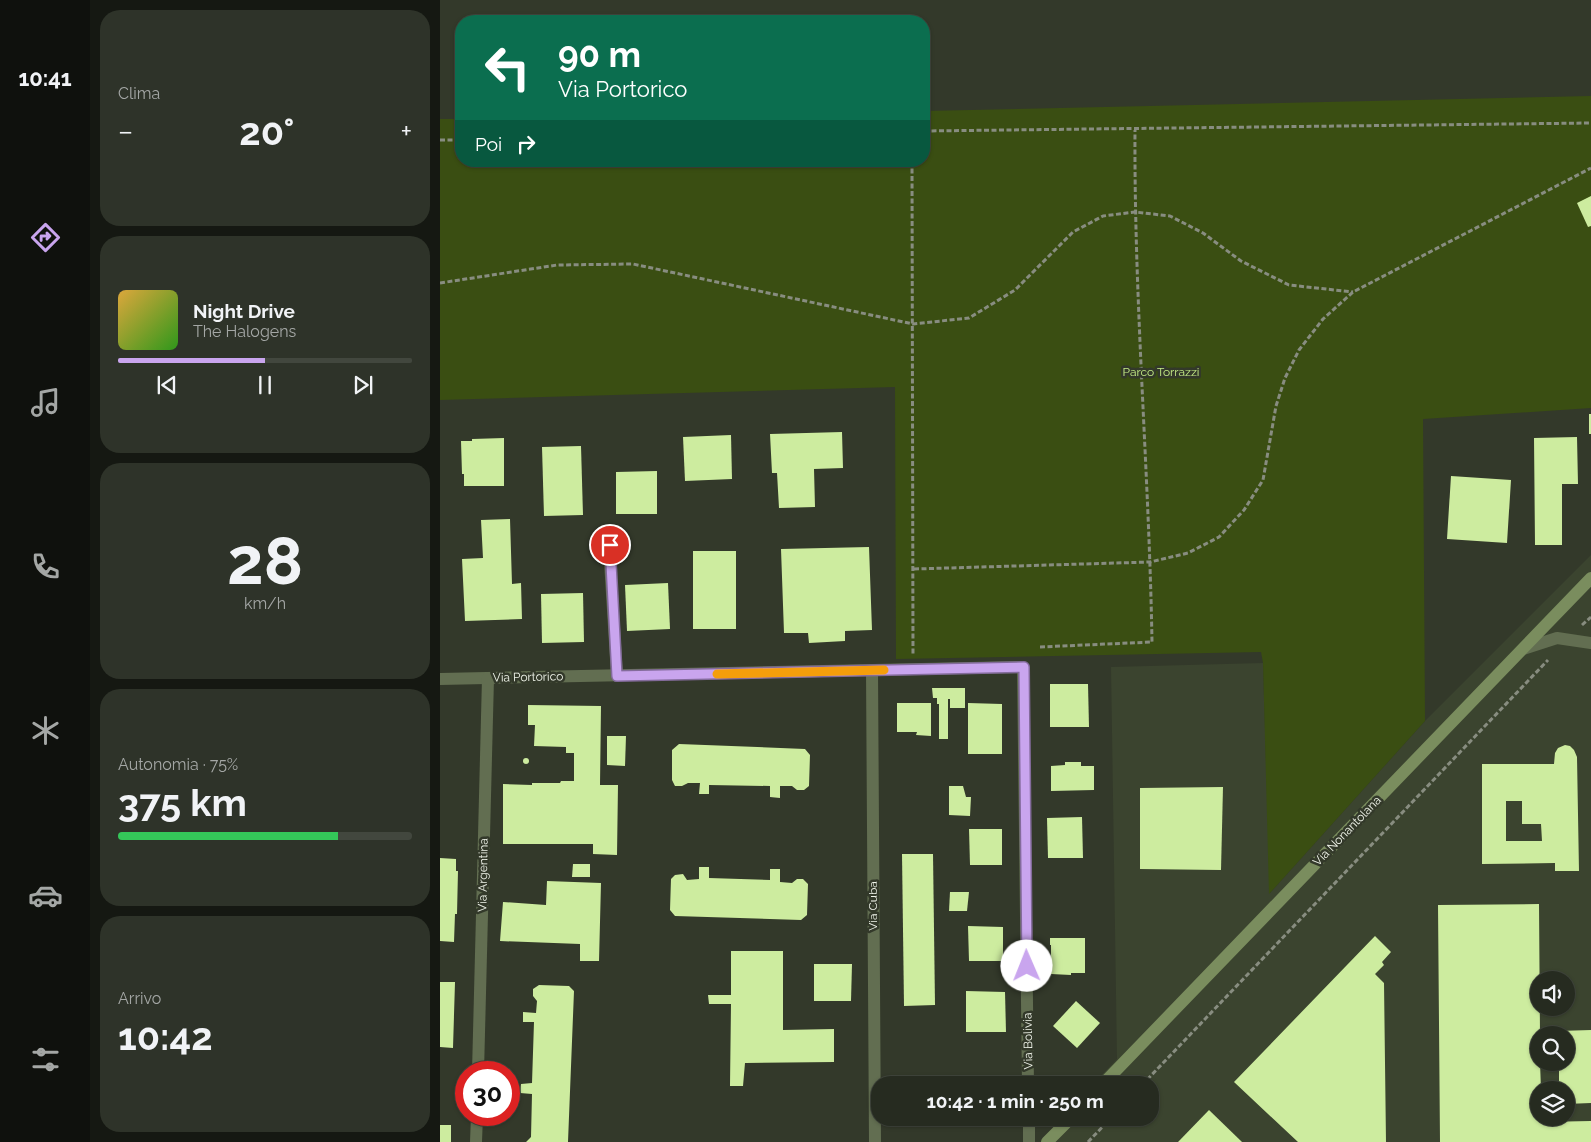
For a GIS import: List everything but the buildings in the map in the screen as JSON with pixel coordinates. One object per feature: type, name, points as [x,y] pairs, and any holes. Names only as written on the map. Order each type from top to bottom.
[{"type":"main road","name":"Via Nonantolana","points":[[1111,1076],[1591,578]]},
{"type":"main road","points":[[1047,1142],[1063,1126]]},
{"type":"street","points":[[610,545],[617,676]]},
{"type":"street","points":[[1522,649],[1557,638],[1591,643]]},
{"type":"street","name":"Via Portorico","points":[[440,679],[1024,667]]},
{"type":"street","name":"Via Bolivia","points":[[1024,667],[1028,1076]]},
{"type":"street","name":"Via Cuba","points":[[872,670],[874,1142]]},
{"type":"street","name":"Via Argentina","points":[[478,1061],[488,678]]},
{"type":"street","points":[[476,1142],[477,1126]]},
{"type":"street","points":[[1029,1126],[1029,1142]]},
{"type":"path","points":[[930,131],[1135,130],[1591,122]]},
{"type":"path","points":[[1040,647],[1152,642],[1135,212],[1135,130]]},
{"type":"path","points":[[440,140],[455,140]]},
{"type":"path","points":[[912,167],[913,670]]},
{"type":"path","points":[[914,569],[1150,562],[1188,553],[1219,537],[1244,510],[1263,480],[1276,406],[1285,378],[1299,350],[1323,319],[1353,292],[1591,168]]},
{"type":"path","points":[[440,283],[557,265],[633,264],[913,324],[969,318],[1015,290],[1073,232],[1103,216],[1135,212],[1170,216],[1203,233],[1241,261],[1289,285],[1353,292]]},
{"type":"path","points":[[1151,1076],[1591,617]]},
{"type":"path","points":[[1088,1142],[1103,1126]]},
{"type":"shaded area","points":[[1591,555],[1591,1142],[1048,1142],[1053,1126],[1159,1126],[1159,1076],[1101,1076],[1117,1059],[1111,667],[1263,663],[1270,893],[1425,721]]},
{"type":"green space","name":"Parco Torrazzi","points":[[1591,96],[1591,408],[1423,419],[1425,721],[1269,894],[1263,663],[1261,652],[896,659],[895,387],[440,400],[440,119],[455,119],[455,167],[930,167],[930,111]]},
{"type":"slow traffic","points":[[717,674],[884,670]]},
{"type":"route","points":[[610,545],[617,676],[1024,667],[1027,966]]}]
